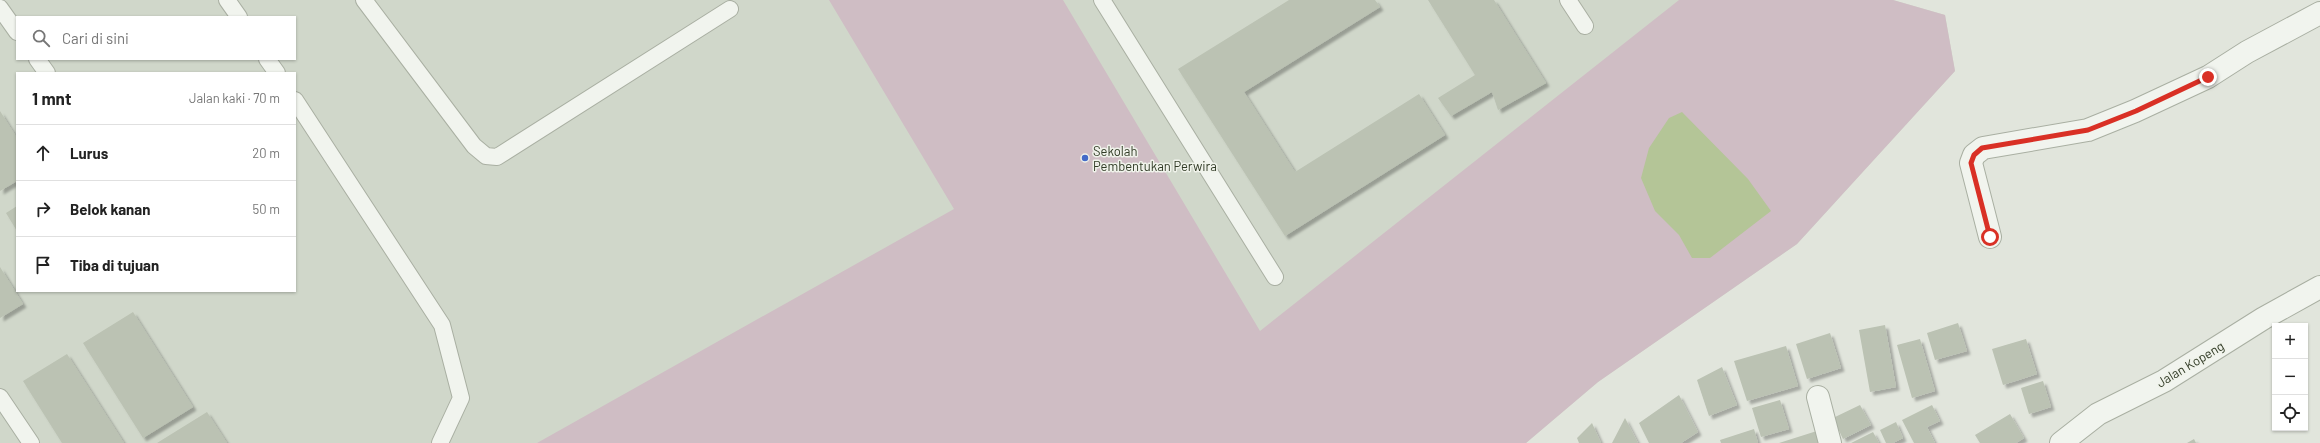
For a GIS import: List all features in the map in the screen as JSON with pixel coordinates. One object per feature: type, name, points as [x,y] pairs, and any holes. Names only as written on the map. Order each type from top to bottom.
[{"type":"street","points":[[1990,237],[1971,163],[1974,155],[1982,148],[2088,130],[2136,111],[2208,77],[2246,52],[2320,13]]},
{"type":"street","name":"Jalan Kopeng","points":[[2061,443],[2098,414],[2164,381],[2264,318],[2320,287]]},
{"type":"street","points":[[1818,397],[1830,443]]},
{"type":"lane","points":[[227,0],[238,16]]},
{"type":"lane","points":[[364,0],[474,146],[486,156],[497,157],[730,9]]},
{"type":"lane","points":[[1102,0],[1275,276]]},
{"type":"lane","points":[[1568,0],[1586,26]]},
{"type":"lane","points":[[0,8],[16,31]]},
{"type":"lane","points":[[38,60],[46,72]]},
{"type":"lane","points":[[268,60],[276,72]]},
{"type":"lane","points":[[296,102],[442,325],[461,398],[440,443]]},
{"type":"lane","points":[[0,397],[31,443]]},
{"type":"shaded area","name":"Sekolah Pembentukan Perwira","points":[[0,0],[1893,0],[1945,15],[1955,71],[1797,244],[1598,382],[1526,443],[0,443]]},
{"type":"shaded area","points":[[829,0],[1063,0],[1260,331],[1679,0],[1893,0],[1945,15],[1955,71],[1797,244],[1598,382],[1526,443],[537,443],[954,209]]},
{"type":"shaded area","points":[[1682,112],[1748,179],[1771,211],[1710,258],[1692,258],[1679,235],[1655,211],[1641,178],[1649,148],[1669,118]]},
{"type":"building","points":[[1289,0],[1375,0],[1380,7],[1244,92],[1295,172],[1419,94],[1445,135],[1285,236],[1178,69]]},
{"type":"building","points":[[1428,0],[1494,0],[1546,83],[1498,110],[1492,92],[1451,116],[1438,98],[1475,75]]},
{"type":"building","points":[[0,111],[16,136],[16,182],[0,191]]},
{"type":"building","points":[[16,207],[16,229],[6,213]]},
{"type":"building","points":[[0,267],[23,304],[0,318]]},
{"type":"building","points":[[133,312],[193,407],[143,438],[83,343]]},
{"type":"building","points":[[1958,323],[1967,351],[1935,360],[1927,333]]},
{"type":"building","points":[[1885,325],[1896,387],[1870,392],[1859,330]]},
{"type":"building","points":[[1830,333],[1841,368],[1807,379],[1796,344]]},
{"type":"building","points":[[1920,339],[1935,391],[1912,398],[1897,345]]},
{"type":"building","points":[[2026,339],[2037,374],[2003,385],[1992,349]]},
{"type":"building","points":[[1786,346],[1798,386],[1747,401],[1734,361]]},
{"type":"building","points":[[67,354],[124,443],[62,443],[23,381]]},
{"type":"building","points":[[1722,367],[1737,405],[1709,416],[1697,380]]},
{"type":"building","points":[[2043,381],[2051,407],[2029,414],[2021,388]]},
{"type":"building","points":[[1679,395],[1698,432],[1681,443],[1649,443],[1639,423]]},
{"type":"building","points":[[1780,400],[1789,429],[1761,437],[1752,408]]},
{"type":"building","points":[[1860,405],[1871,425],[1843,439],[1833,418]]},
{"type":"building","points":[[1932,405],[1940,421],[1927,427],[1935,443],[1914,443],[1902,420]]},
{"type":"building","points":[[207,412],[227,443],[157,443]]},
{"type":"building","points":[[2010,414],[2024,438],[2016,443],[1980,443],[1975,435]]},
{"type":"building","points":[[1625,418],[1638,443],[1612,443]]},
{"type":"building","points":[[1896,422],[1903,438],[1893,443],[1886,443],[1880,430]]},
{"type":"building","points":[[1592,423],[1601,443],[1579,443],[1577,438]]},
{"type":"building","points":[[1754,429],[1758,443],[1721,443],[1720,440]]},
{"type":"building","points":[[1820,430],[1824,443],[1779,443]]},
{"type":"building","points":[[1873,432],[1879,443],[1851,443]]},
{"type":"building","points":[[2194,439],[2196,443],[2187,443]]},
{"type":"place","name":"Sekolah Pembentukan Perwira","points":[[1085,158]]},
{"type":"route","points":[[1990,237],[1974,180],[1971,163],[1974,155],[1982,148],[2088,130],[2136,111],[2208,77]]}]
